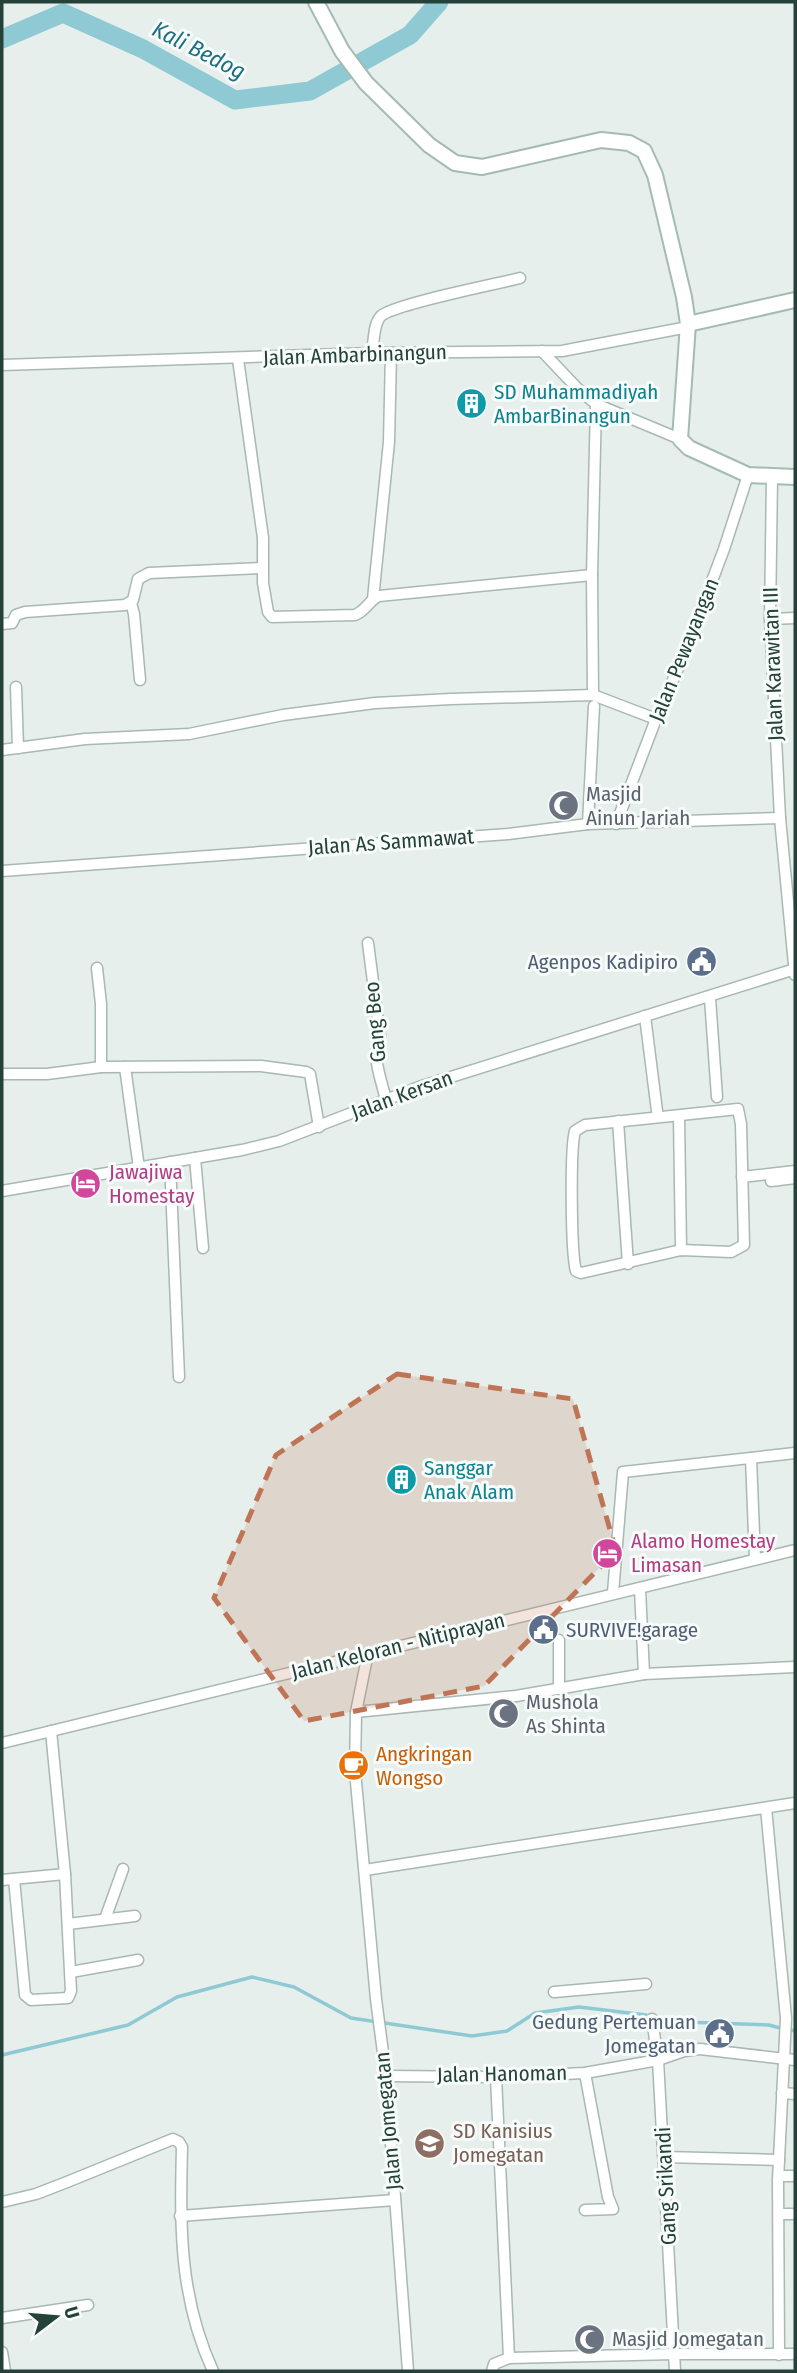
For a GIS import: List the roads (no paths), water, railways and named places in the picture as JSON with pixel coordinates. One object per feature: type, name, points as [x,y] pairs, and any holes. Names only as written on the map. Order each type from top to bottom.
[{"type":"main road","points":[[316,2],[342,51],[366,83],[429,145],[464,166],[498,164],[601,140],[629,143],[644,152],[655,175],[684,297],[688,325],[680,439],[689,448],[748,475],[795,477]]},
{"type":"main road","points":[[688,325],[795,300]]},
{"type":"street","points":[[372,353],[378,320],[386,313],[426,300],[520,278]]},
{"type":"street","name":"Jalan Ambarbinangun","points":[[2,365],[580,349],[688,325]]},
{"type":"street","points":[[542,351],[596,404],[680,439]]},
{"type":"street","points":[[373,599],[389,442],[391,354]]},
{"type":"street","points":[[237,359],[262,535],[262,568],[268,612],[272,617],[355,615],[365,610],[373,599],[379,596],[592,575]]},
{"type":"street","points":[[588,824],[594,701],[592,575],[596,404]]},
{"type":"street","name":"Jalan Pewayangan","points":[[616,824],[686,650],[748,475]]},
{"type":"street","name":"Jalan Karawitan III","points":[[772,477],[770,619],[780,818],[795,976]]},
{"type":"street","points":[[140,680],[131,603],[138,579],[149,573],[262,568]]},
{"type":"street","points":[[2,624],[12,623],[16,615],[25,612],[131,603]]},
{"type":"street","points":[[770,619],[795,618]]},
{"type":"street","points":[[16,687],[18,748]]},
{"type":"street","points":[[2,750],[86,739],[200,733],[283,715],[375,703],[594,701],[656,719]]},
{"type":"street","name":"Jalan As Sammawat","points":[[2,871],[508,834],[588,824],[780,818]]},
{"type":"street","name":"Gang Beo","points":[[368,943],[380,1036],[376,1043],[377,1058],[386,1100]]},
{"type":"street","name":"Jalan Kersan","points":[[2,1191],[279,1141],[419,1087],[795,969]]},
{"type":"street","points":[[97,970],[101,1004],[101,1067]]},
{"type":"street","points":[[709,998],[717,1097]]},
{"type":"street","points":[[645,1016],[657,1111]]},
{"type":"street","points":[[2,1074],[47,1074],[101,1067],[261,1066],[310,1074],[319,1127]]},
{"type":"street","points":[[125,1067],[139,1168]]},
{"type":"street","points":[[738,1109],[741,1124],[744,1245],[731,1252],[681,1250],[628,1264],[581,1273],[576,1271],[573,1258],[575,1131],[585,1125],[618,1121],[738,1109]]},
{"type":"street","points":[[679,1117],[681,1250]]},
{"type":"street","points":[[618,1121],[628,1264]]},
{"type":"street","points":[[195,1158],[203,1248]]},
{"type":"street","points":[[170,1162],[180,1377]]},
{"type":"street","points":[[742,1181],[795,1171]]},
{"type":"street","points":[[742,1181],[795,1178]]},
{"type":"street","points":[[613,1593],[623,1472],[795,1452]]},
{"type":"street","points":[[751,1458],[755,1559]]},
{"type":"street","name":"Jalan Keloran - Nitiprayan","points":[[2,1743],[795,1550]]},
{"type":"street","points":[[640,1589],[644,1674]]},
{"type":"street","points":[[559,1640],[559,1689]]},
{"type":"street","name":"Jalan Jomegatan","points":[[368,1653],[356,1712],[355,1771],[376,1999],[386,2076],[408,2371]]},
{"type":"street","points":[[356,1712],[516,1696],[644,1674],[795,1667]]},
{"type":"street","points":[[14,1880],[25,1995],[31,2000],[68,1998],[71,1995],[71,1972],[65,1874],[51,1731]]},
{"type":"street","points":[[365,1870],[795,1803]]},
{"type":"street","points":[[766,1808],[790,2059],[782,2093],[779,2160],[779,2355]]},
{"type":"street","points":[[105,1919],[123,1868]]},
{"type":"street","points":[[2,1881],[65,1874]]},
{"type":"street","points":[[68,1924],[135,1916]]},
{"type":"street","points":[[71,1972],[138,1960]]},
{"type":"street","points":[[554,1992],[646,1984]]},
{"type":"street","name":"Gang Srikandi","points":[[652,2020],[658,2060],[675,2371]]},
{"type":"street","name":"Jalan Hanoman","points":[[386,2076],[496,2077],[585,2073],[658,2060],[684,2051],[700,2049],[790,2059]]},
{"type":"street","points":[[585,2073],[608,2197],[613,2209],[585,2210]]},
{"type":"street","points":[[496,2077],[509,2358]]},
{"type":"street","points":[[782,2093],[795,2094]]},
{"type":"street","points":[[2,2202],[36,2194],[173,2139],[179,2142],[182,2147],[181,2250],[187,2294],[198,2335],[214,2371]]},
{"type":"street","points":[[664,2157],[779,2160]]},
{"type":"street","points":[[779,2176],[795,2176]]},
{"type":"street","points":[[180,2216],[395,2200]]},
{"type":"street","points":[[779,2214],[795,2214]]},
{"type":"street","points":[[2,2318],[88,2305]]},
{"type":"street","points":[[2,2352],[5,2371]]},
{"type":"street","points":[[492,2371],[494,2364],[509,2358],[795,2354]]},
{"type":"waterway","name":"Kali Bedog","points":[[2,39],[63,13],[143,49],[235,100],[310,91],[410,35],[439,2]]},
{"type":"waterway","points":[[2,2055],[128,2025],[177,1997],[252,1977],[294,1987],[351,2018],[472,2036],[507,2031],[535,2013],[579,2007],[646,2015]]},
{"type":"waterway","points":[[657,2017],[683,2022],[769,2025],[780,2028]]},
{"type":"waterway","points":[[791,2030],[795,2031]]},
{"type":"place","name":"SD Muhammadiyah AmbarBinangun","points":[[471,404]]},
{"type":"place","name":"Masjid Ainun Jariah","points":[[563,806]]},
{"type":"place","name":"Agenpos Kadipiro","points":[[701,962]]},
{"type":"place","name":"Jawajiwa Homestay","points":[[86,1184]]},
{"type":"place","name":"Sanggar Anak Alam","points":[[401,1480]]},
{"type":"place","name":"Alamo Homestay Limasan","points":[[608,1553]]},
{"type":"place","name":"SURVIVE!garage","points":[[543,1630]]},
{"type":"place","name":"Mushola As Shinta","points":[[503,1714]]},
{"type":"place","name":"Angkringan Wongso","points":[[353,1766]]},
{"type":"place","name":"Gedung Pertemuan Jomegatan","points":[[719,2034]]},
{"type":"place","name":"SD Kanisius Jomegatan","points":[[430,2143]]},
{"type":"place","name":"Masjid Jomegatan","points":[[589,2339]]}]
